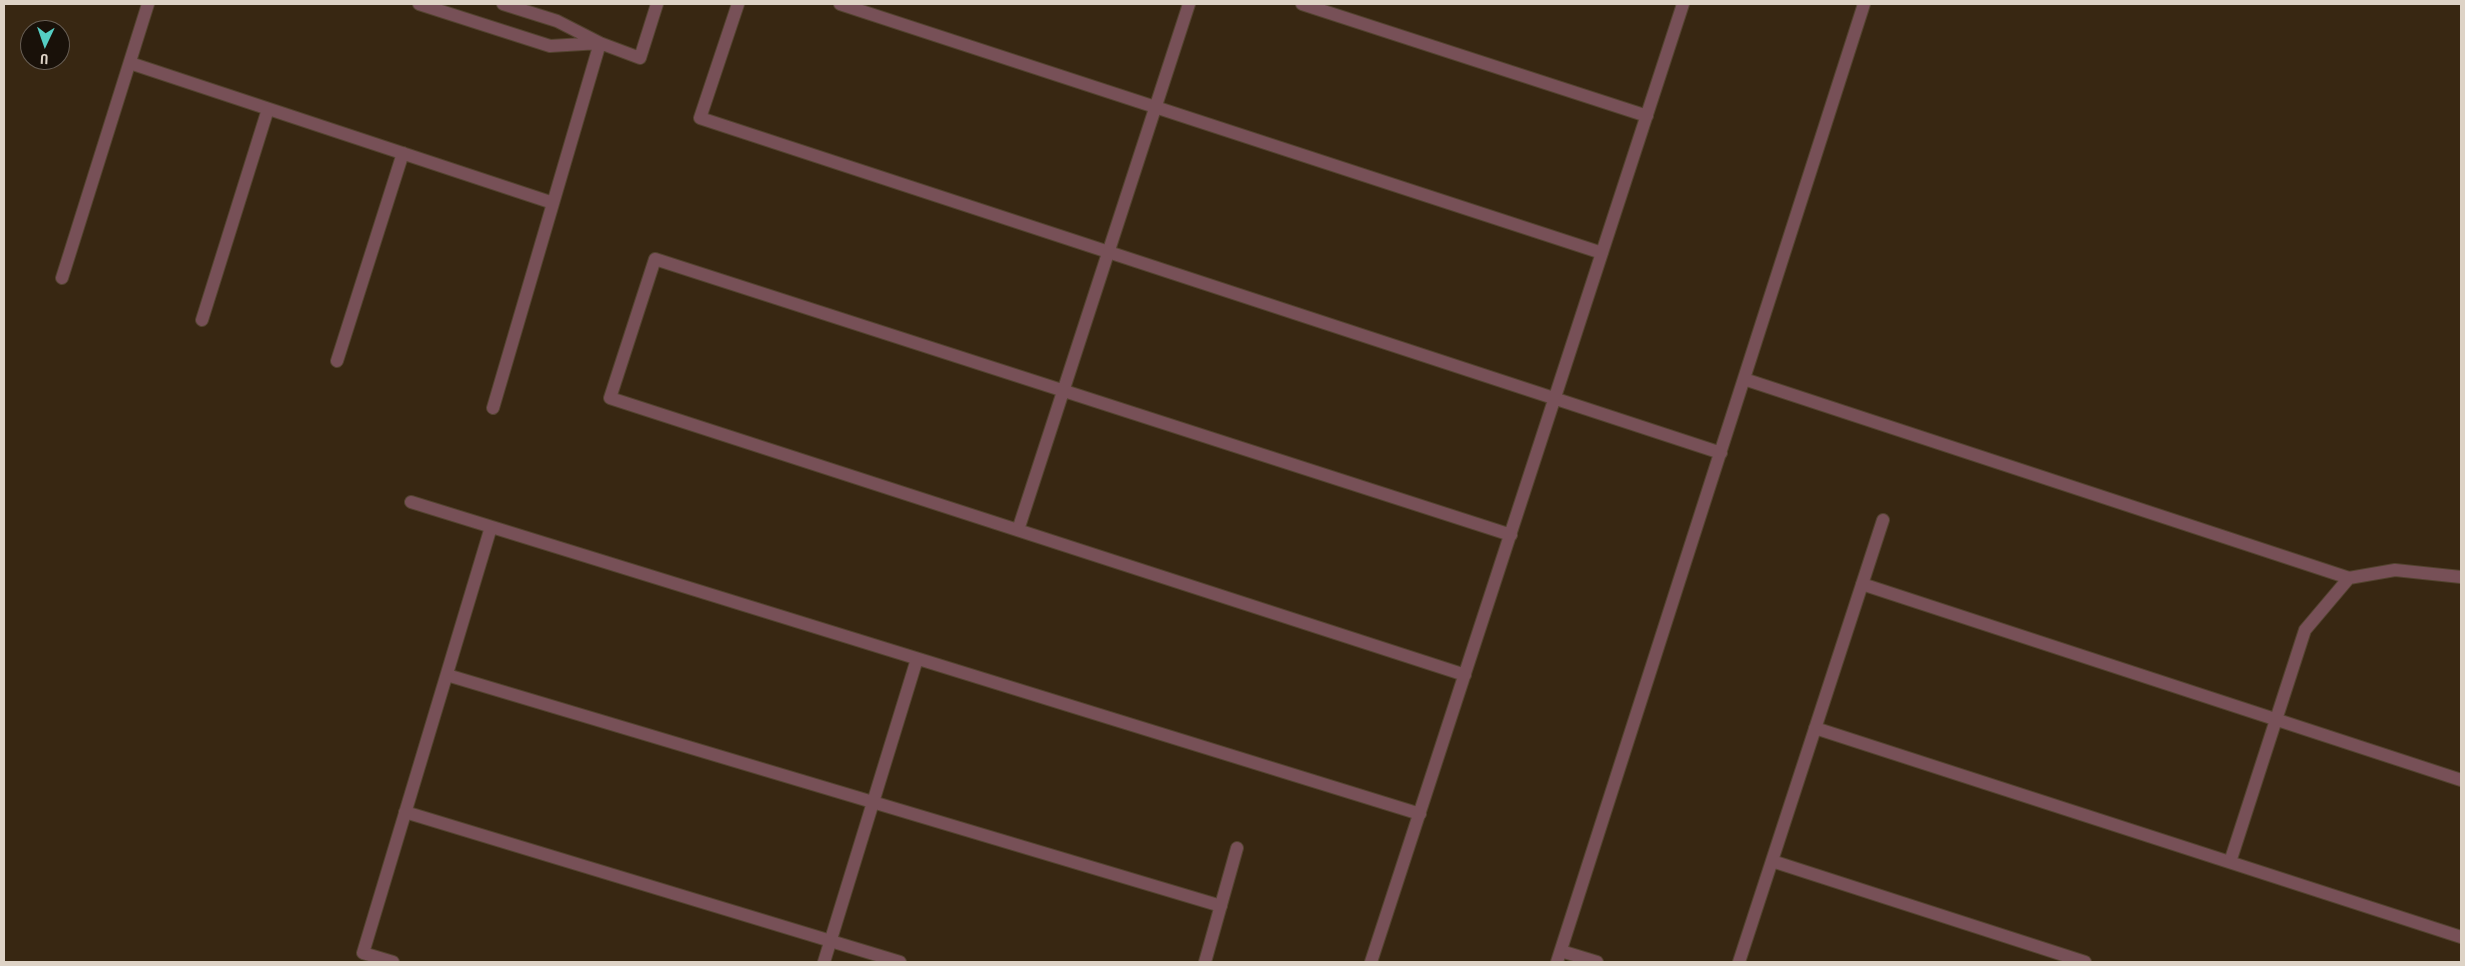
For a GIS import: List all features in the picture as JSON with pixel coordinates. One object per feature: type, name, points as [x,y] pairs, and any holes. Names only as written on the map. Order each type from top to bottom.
[{"type":"street","points":[[62,278],[148,4]]},
{"type":"street","points":[[419,4],[550,46],[600,44]]},
{"type":"street","points":[[503,4],[557,21],[600,44],[640,58],[657,4]]},
{"type":"street","points":[[738,4],[700,118],[1721,453]]},
{"type":"street","points":[[840,4],[1602,254]]},
{"type":"street","points":[[1018,530],[1189,4]]},
{"type":"street","points":[[1302,4],[1647,116]]},
{"type":"street","points":[[1371,962],[1683,4]]},
{"type":"street","points":[[1597,962],[1559,956],[1864,4]]},
{"type":"street","points":[[493,408],[600,44]]},
{"type":"street","points":[[130,63],[553,203]]},
{"type":"street","points":[[202,320],[268,109]]},
{"type":"street","points":[[337,361],[402,153]]},
{"type":"street","points":[[1465,675],[610,398],[656,259],[1511,535]]},
{"type":"street","points":[[1744,379],[2349,578],[2395,570],[2461,576]]},
{"type":"street","points":[[411,502],[1420,814]]},
{"type":"street","points":[[1739,962],[1883,520]]},
{"type":"street","points":[[393,962],[363,953],[491,527]]},
{"type":"street","points":[[2230,862],[2305,630],[2349,578]]},
{"type":"street","points":[[1862,584],[2461,780]]},
{"type":"street","points":[[824,962],[917,659]]},
{"type":"street","points":[[447,674],[1221,906]]},
{"type":"street","points":[[1815,728],[2461,937]]},
{"type":"street","points":[[405,812],[900,962]]},
{"type":"street","points":[[1205,962],[1237,848]]},
{"type":"street","points":[[1772,861],[2085,962]]}]
